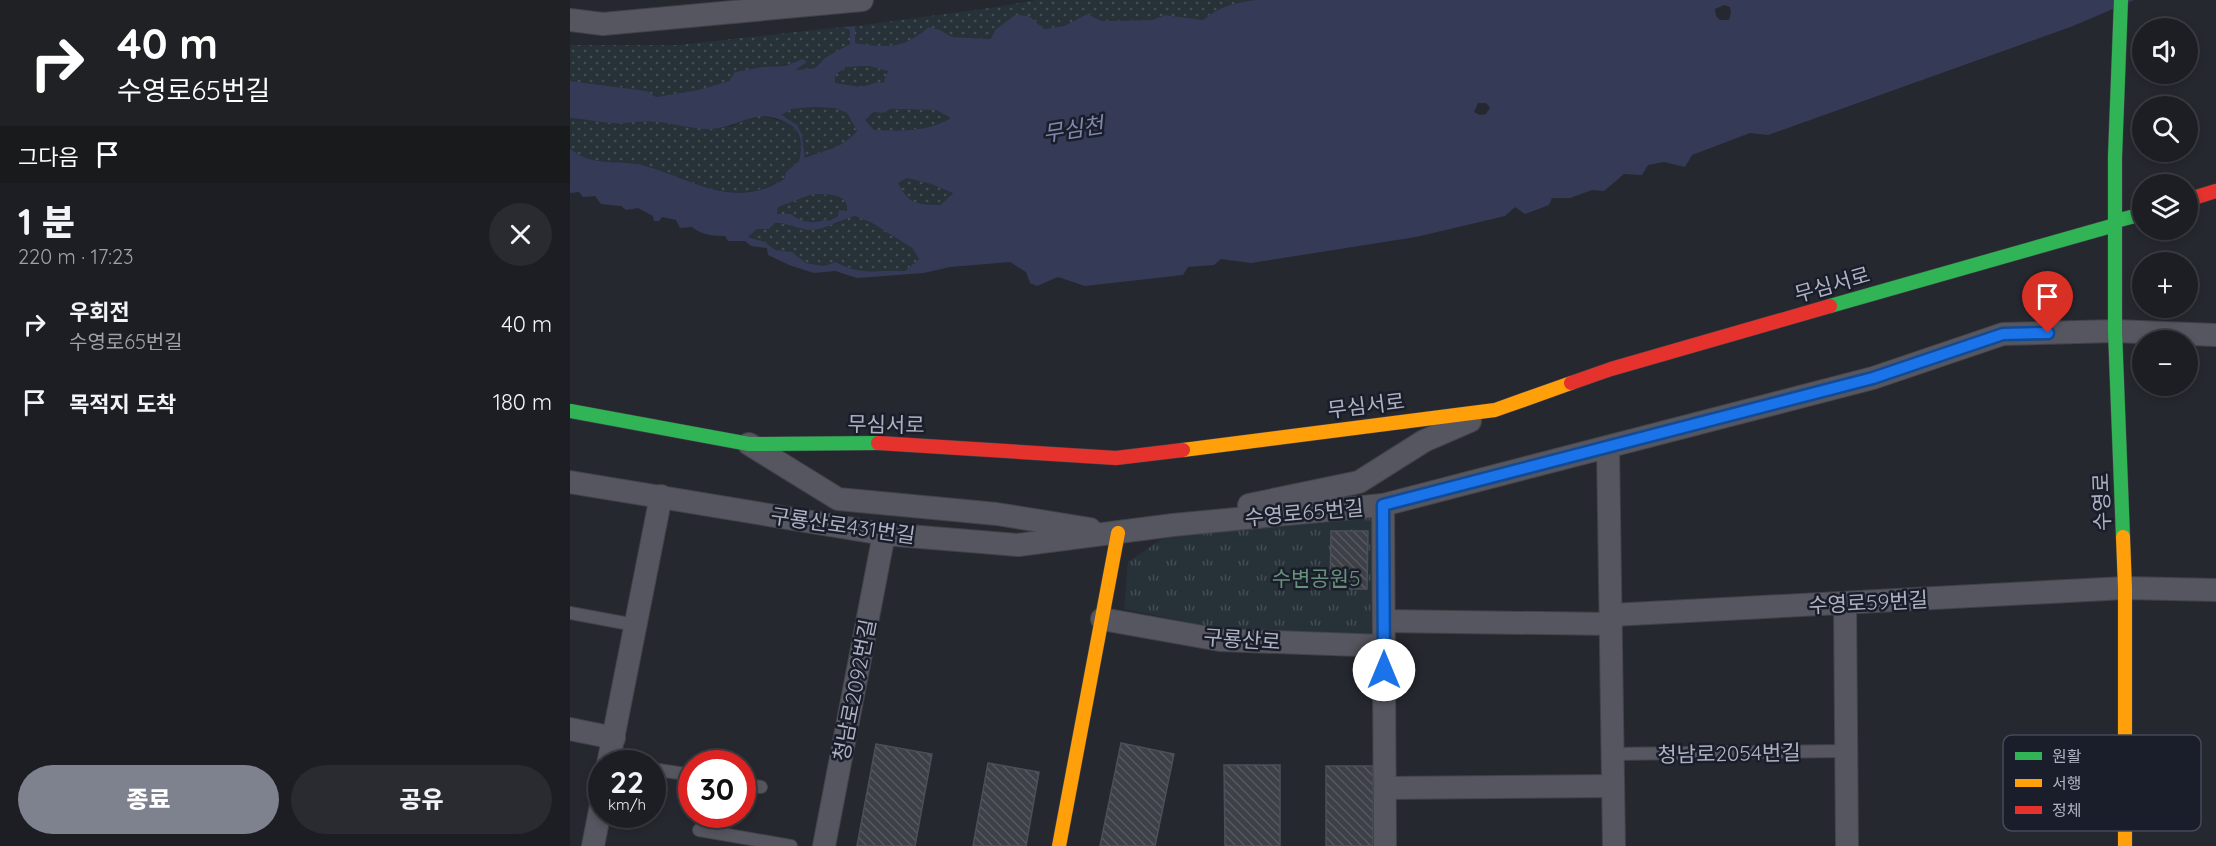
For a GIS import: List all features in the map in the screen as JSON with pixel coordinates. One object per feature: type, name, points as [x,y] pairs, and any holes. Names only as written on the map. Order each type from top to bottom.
[{"type":"street","points":[[570,20],[603,24],[862,0]]},
{"type":"street","name":"수영로","points":[[2121,0],[2115,157],[2115,331],[2125,588],[2125,735]]},
{"type":"street","points":[[2198,197],[2216,192]]},
{"type":"street","name":"무심서로","points":[[570,411],[749,444],[894,443],[1116,458],[1495,410],[1611,369],[2115,225],[2116,221],[2132,216]]},
{"type":"street","name":"수영로65번길","points":[[1118,533],[1173,525],[1383,505],[1873,378],[2003,334],[2115,331],[2216,335]]},
{"type":"street","points":[[749,444],[838,499],[997,514],[1118,533],[1359,482],[1424,441],[1495,410]]},
{"type":"street","points":[[1608,447],[1614,846]]},
{"type":"street","name":"구룡산로431번길","points":[[570,482],[884,534],[1018,545],[1118,533]]},
{"type":"street","points":[[614,750],[635,625],[661,496]]},
{"type":"street","points":[[1383,505],[1385,846]]},
{"type":"street","points":[[1059,846],[1118,533]]},
{"type":"street","name":"청남로2092번길","points":[[824,846],[884,534]]},
{"type":"street","name":"수영로59번길","points":[[1384,621],[1517,623],[1611,620],[1845,603],[2125,588],[2216,590]]},
{"type":"street","points":[[1845,603],[1847,846]]},
{"type":"street","name":"구룡산로","points":[[1102,619],[1220,640],[1384,646]]},
{"type":"street","points":[[570,729],[614,738]]},
{"type":"street","points":[[1385,788],[1613,786]]},
{"type":"street","points":[[593,846],[597,828]]},
{"type":"lane","points":[[570,613],[635,625]]},
{"type":"lane","name":"청남로2054번길","points":[[1612,754],[1846,752]]},
{"type":"lane","points":[[756,786],[761,787]]},
{"type":"lane","points":[[699,830],[791,846]]},
{"type":"green space","points":[[1036,0],[1257,0],[1228,6],[1215,11],[1203,20],[1165,15],[1152,20],[1102,21],[1087,14],[1064,26],[1044,29],[1029,16],[992,39],[952,37],[930,27],[912,39],[895,45],[877,46],[855,43],[857,26]]},
{"type":"green space","points":[[842,27],[850,30],[850,44],[826,57],[815,68],[794,70],[791,63],[785,66],[762,67],[735,72],[729,81],[698,90],[656,97],[647,91],[570,81],[570,45],[678,45]]},
{"type":"green space","points":[[869,66],[889,71],[883,83],[878,82],[861,87],[835,83],[835,75],[846,67]]},
{"type":"green space","points":[[835,108],[847,113],[857,131],[844,143],[805,158],[802,135],[781,115],[792,109]]},
{"type":"green space","points":[[891,109],[936,110],[952,118],[933,126],[904,130],[874,130],[865,120],[875,112],[882,113]]},
{"type":"green space","points":[[756,115],[792,126],[800,139],[799,161],[786,172],[784,178],[765,188],[746,192],[728,192],[710,188],[637,164],[592,160],[570,149],[570,118],[612,123],[655,121],[709,129],[733,126]]},
{"type":"green space","points":[[907,178],[953,192],[940,205],[914,202],[906,196],[898,183]]},
{"type":"green space","points":[[813,194],[841,198],[847,205],[847,211],[829,221],[826,219],[812,222],[803,221],[791,214],[777,214],[778,207]]},
{"type":"green space","points":[[855,216],[872,223],[912,248],[919,259],[905,271],[863,271],[837,262],[824,266],[806,263],[792,253],[775,250],[765,242],[748,237],[757,229],[769,229],[775,223],[810,230]]},
{"type":"green space","name":"수변공원5","points":[[1373,518],[1371,636],[1228,630],[1124,609],[1128,562],[1160,540],[1224,526]]},
{"type":"water","name":"무심천","points":[[1257,0],[2134,0],[2073,26],[1768,135],[1750,133],[1692,155],[1685,167],[1664,162],[1648,165],[1642,175],[1624,174],[1604,191],[1592,190],[1570,198],[1552,198],[1549,205],[1525,214],[1515,207],[1505,216],[1416,237],[1251,263],[1221,259],[1214,265],[1188,267],[1183,275],[1085,286],[1058,277],[1037,286],[1030,283],[1026,272],[1010,262],[950,267],[924,273],[857,278],[835,271],[814,273],[768,255],[767,248],[751,246],[745,241],[728,241],[725,236],[707,234],[692,227],[680,228],[676,220],[662,217],[659,221],[654,221],[653,216],[638,208],[626,210],[621,206],[601,204],[595,196],[583,197],[579,192],[570,193],[570,149],[592,160],[637,164],[710,188],[746,193],[765,189],[784,179],[786,172],[799,161],[801,145],[794,127],[767,116],[711,129],[651,122],[611,123],[570,118],[570,81],[647,91],[656,97],[698,90],[729,81],[735,72],[785,66],[803,59],[807,62],[795,70],[815,68],[826,57],[850,44],[850,30],[842,27],[857,26],[855,43],[886,46],[903,43],[929,27],[952,37],[991,39],[995,30],[1015,15],[1029,16],[1044,29],[1064,26],[1087,14],[1102,21],[1152,20],[1165,15],[1203,20],[1222,8]],"holes":[[[1724,5],[1730,7],[1729,20],[1720,20],[1716,16],[1715,9]],[[869,66],[888,71],[883,83],[878,82],[861,87],[835,83],[835,75],[846,67]],[[1478,103],[1486,103],[1490,108],[1486,114],[1480,115],[1474,112]],[[834,108],[847,113],[857,131],[839,146],[805,158],[802,135],[797,125],[781,115],[792,109]],[[891,109],[936,110],[951,118],[924,128],[874,130],[865,120],[874,112],[882,113]],[[907,178],[953,193],[940,205],[932,205],[914,202],[898,183]],[[813,194],[836,196],[844,200],[847,205],[847,211],[839,210],[838,216],[829,221],[826,219],[808,222],[791,214],[777,214],[778,207]],[[855,216],[872,223],[912,248],[919,259],[905,271],[863,271],[836,262],[824,266],[806,263],[792,252],[775,250],[765,242],[748,237],[757,229],[769,229],[775,223],[814,230]]]},
{"type":"building","points":[[1331,531],[1368,531],[1367,589],[1330,589]]},
{"type":"building","points":[[1121,743],[1174,754],[1155,846],[1100,846]]},
{"type":"building","points":[[876,744],[932,754],[915,846],[857,846]]},
{"type":"building","points":[[988,763],[1039,772],[1026,846],[973,846]]},
{"type":"building","points":[[1224,765],[1280,765],[1280,846],[1225,846]]},
{"type":"building","points":[[1326,766],[1373,766],[1373,846],[1326,846]]},
{"type":"traffic: fast","points":[[2121,0],[2115,157],[2115,331],[2123,537]]},
{"type":"traffic: fast","points":[[1830,306],[2115,225],[2116,221],[2132,217]]},
{"type":"traffic: fast","points":[[570,411],[749,444],[878,443]]},
{"type":"traffic: slow","points":[[1183,450],[1495,410],[1571,383]]},
{"type":"traffic: slow","points":[[1059,846],[1118,533]]},
{"type":"traffic: slow","points":[[2123,537],[2125,735]]},
{"type":"traffic: slow","points":[[2125,831],[2125,846]]},
{"type":"traffic: jam","points":[[2198,197],[2216,191]]},
{"type":"traffic: jam","points":[[1571,383],[1611,369],[1830,306]]},
{"type":"traffic: jam","points":[[878,443],[1116,458],[1183,450]]},
{"type":"route","points":[[1384,670],[1383,505],[1873,378],[2003,334],[2048,333]]}]
